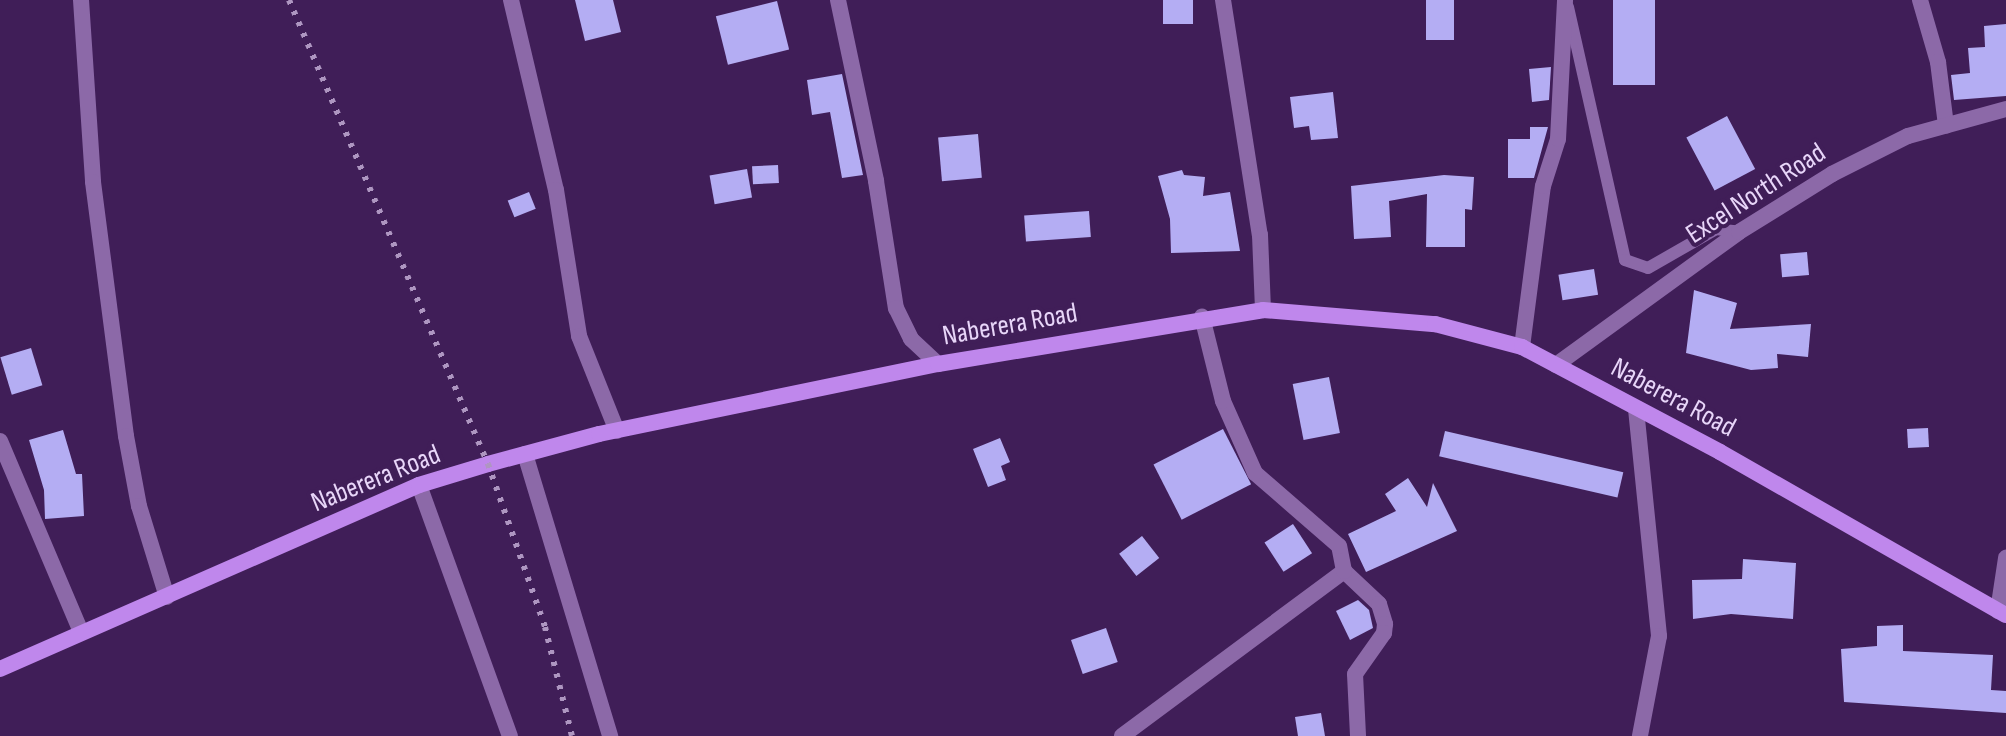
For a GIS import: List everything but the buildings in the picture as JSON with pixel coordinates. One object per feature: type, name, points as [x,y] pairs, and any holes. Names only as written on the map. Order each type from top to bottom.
[{"type":"street","points":[[81,0],[93,182],[126,436],[139,506],[167,597]]},
{"type":"street","points":[[511,0],[556,190],[579,336],[617,431]]},
{"type":"street","points":[[838,0],[876,181],[896,308],[911,339],[938,364]]},
{"type":"street","points":[[1223,0],[1260,235],[1263,310]]},
{"type":"street","points":[[1522,347],[1543,186],[1558,139],[1566,0]]},
{"type":"street","points":[[1920,0],[1938,62],[1946,125]]},
{"type":"street","name":"Excel North Road","points":[[1556,365],[1739,232],[1832,174],[1908,136],[2006,109]]},
{"type":"street","name":"Naberera Road","points":[[0,669],[419,485],[525,454],[617,431],[938,364],[1202,317],[1263,310],[1435,324],[1522,347],[2002,613]]},
{"type":"street","points":[[1202,317],[1223,401],[1255,473],[1339,546],[1344,571],[1379,604],[1385,624],[1384,633],[1355,674],[1358,736]]},
{"type":"street","points":[[1636,409],[1659,636],[1640,736]]},
{"type":"street","points":[[0,441],[81,632]]},
{"type":"street","points":[[525,454],[610,736]]},
{"type":"street","points":[[419,485],[510,736]]},
{"type":"street","points":[[2002,613],[2006,558]]},
{"type":"street","points":[[1122,736],[1344,571]]},
{"type":"lane","points":[[1566,0],[1625,260],[1648,268],[1716,229],[1739,232]]},
{"type":"railway","points":[[289,0],[488,464],[545,627],[572,736]]}]
